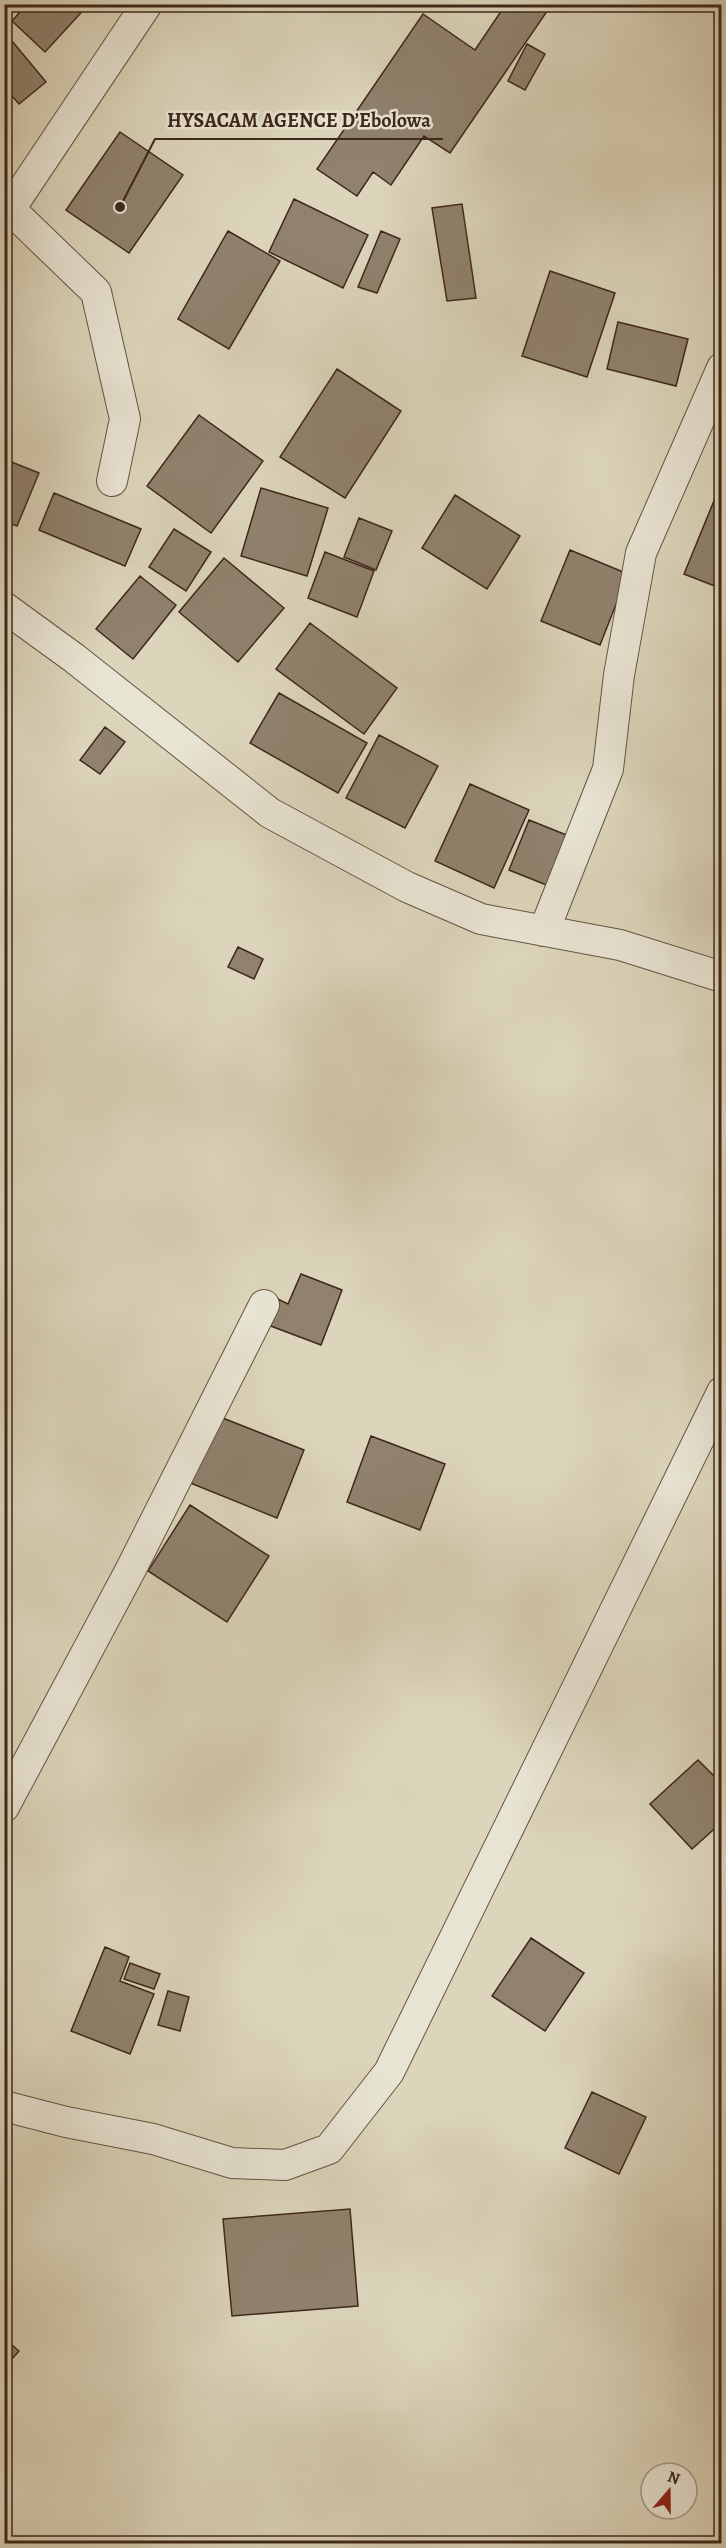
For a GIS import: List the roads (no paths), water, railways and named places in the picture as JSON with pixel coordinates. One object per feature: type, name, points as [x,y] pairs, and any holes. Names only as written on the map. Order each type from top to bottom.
[{"type":"street","points":[[112,481],[125,419],[96,292],[8,214],[147,4]]},
{"type":"street","points":[[544,931],[608,769],[619,675],[641,553],[722,368]]},
{"type":"street","points":[[4,607],[74,658],[270,813],[428,896],[481,919],[620,945],[722,977]]},
{"type":"street","points":[[4,1807],[131,1569],[264,1305]]},
{"type":"street","points":[[4,2106],[66,2122],[153,2139],[232,2163],[285,2164],[328,2149],[389,2072],[722,1392]]},
{"type":"place","name":"HYSACAM AGENCE D’Ebolowa","points":[[120,207]]}]
